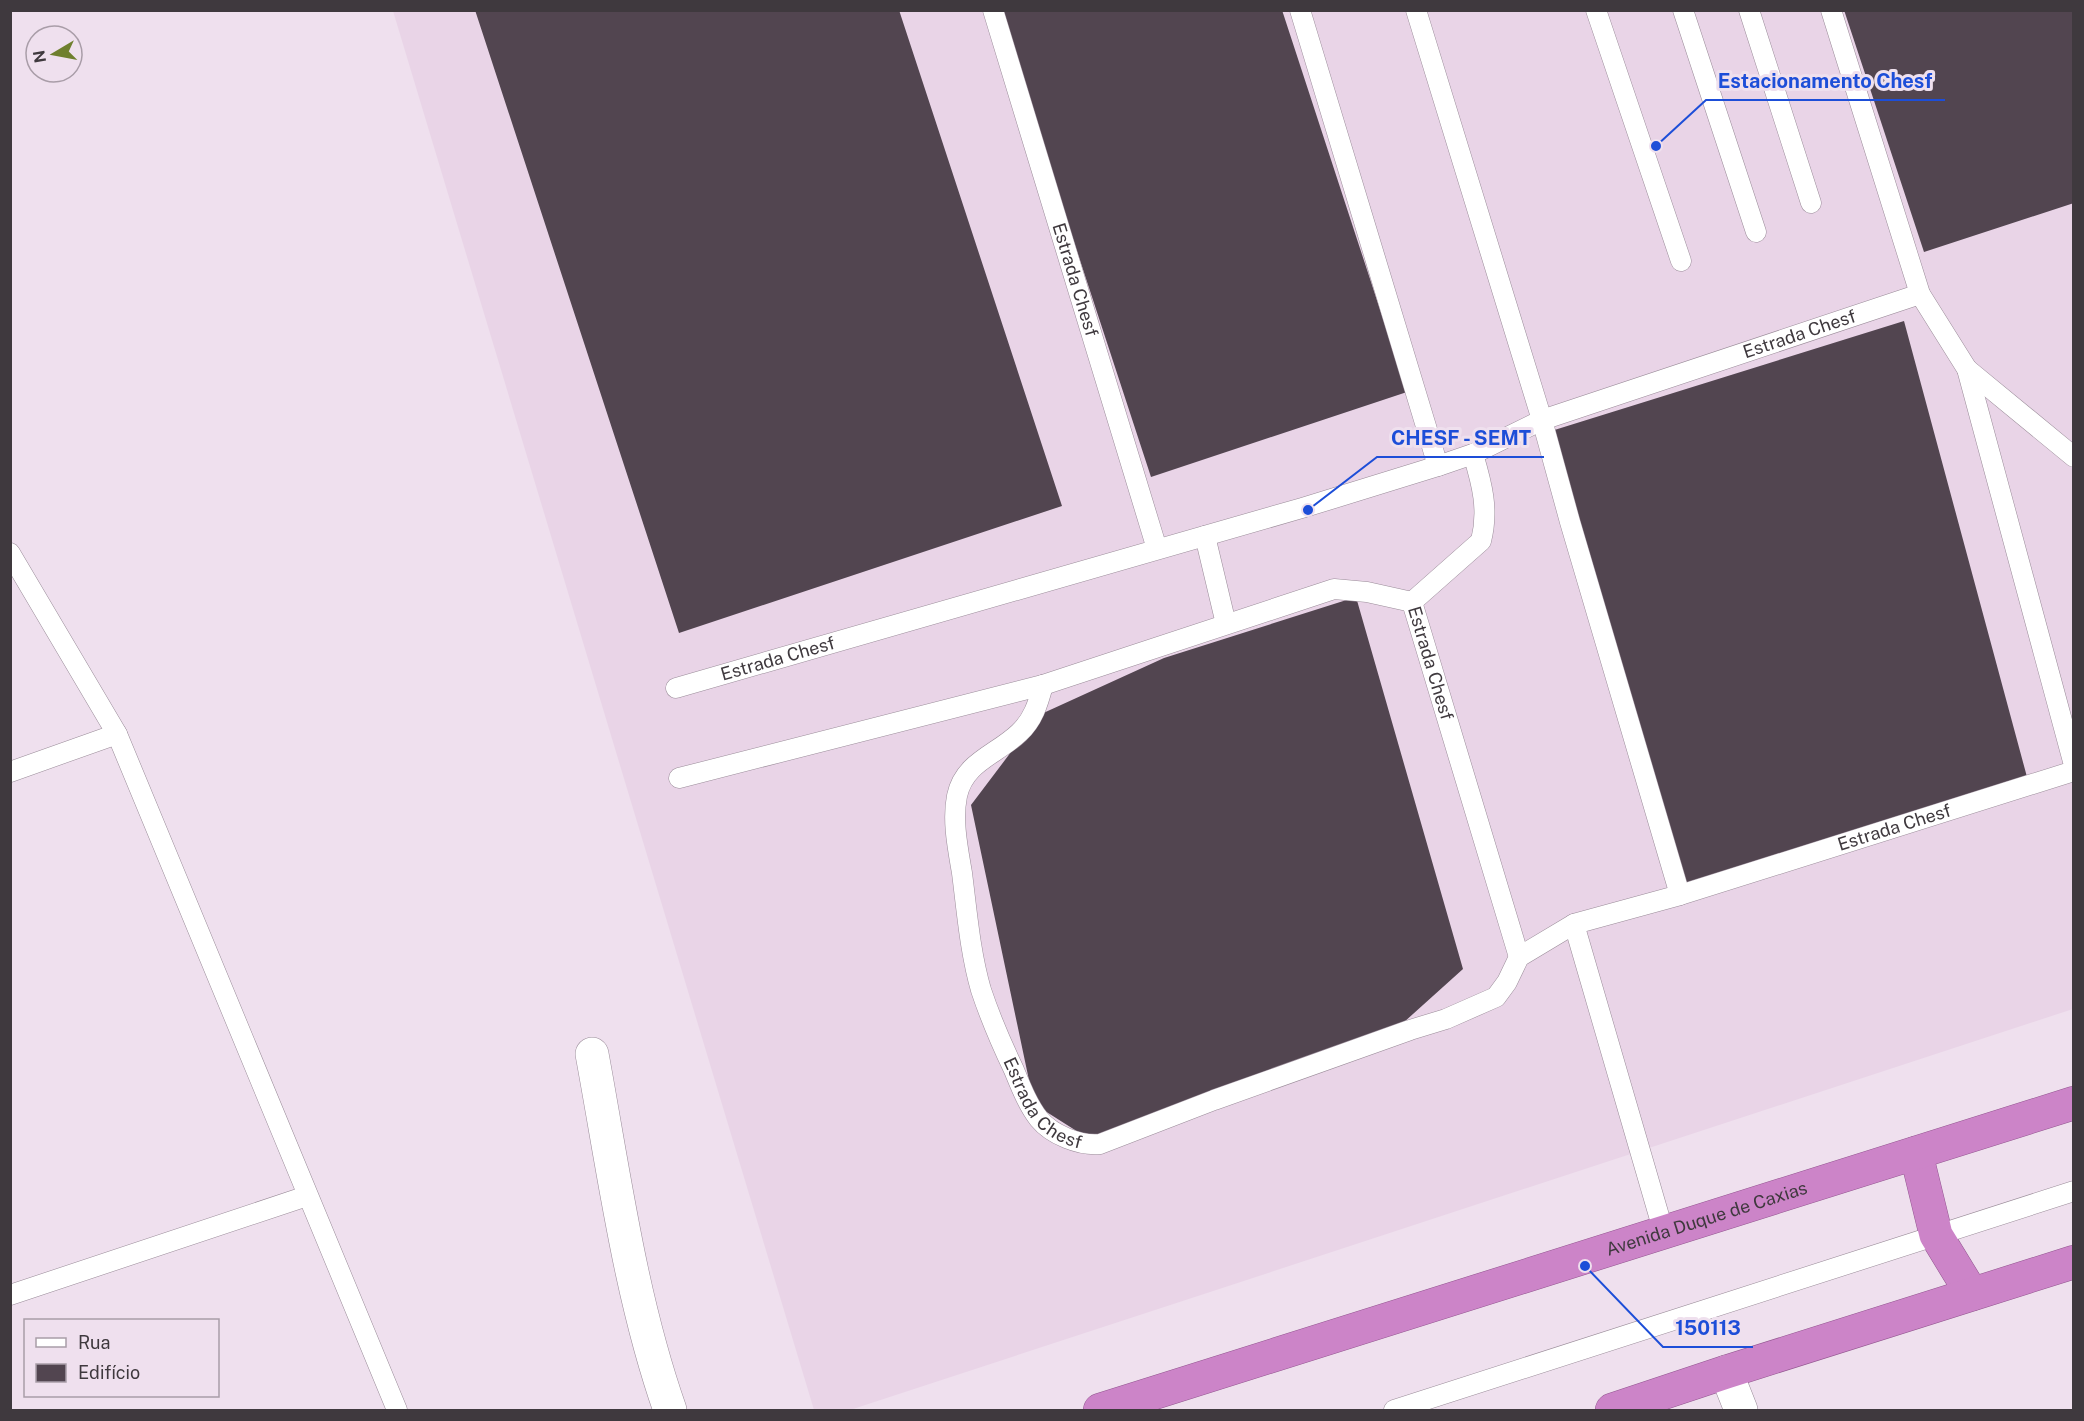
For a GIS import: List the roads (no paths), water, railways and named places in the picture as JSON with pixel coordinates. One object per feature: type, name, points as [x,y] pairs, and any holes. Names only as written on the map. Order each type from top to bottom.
[{"type":"highway","name":"Avenida Duque de Caxias","points":[[1100,1410],[2073,1103]]},
{"type":"highway","points":[[1916,1153],[1936,1235],[1972,1294]]},
{"type":"highway","points":[[1612,1410],[2073,1262]]},
{"type":"street","points":[[592,1054],[635,1288],[655,1367],[670,1410]]},
{"type":"street","points":[[1726,1372],[1741,1410]]},
{"type":"lane","name":"Estrada Chesf","points":[[993,10],[1157,549]]},
{"type":"lane","points":[[1300,10],[1438,466]]},
{"type":"lane","points":[[1416,10],[1542,420],[1573,534],[1680,895]]},
{"type":"lane","points":[[1596,10],[1682,261]]},
{"type":"lane","points":[[1683,10],[1756,232]]},
{"type":"lane","points":[[1749,10],[1811,203]]},
{"type":"lane","points":[[1831,10],[1920,294],[1967,369],[2073,765]]},
{"type":"lane","name":"Estrada Chesf","points":[[676,688],[1205,536],[1438,466],[1473,454],[1542,420],[1920,294]]},
{"type":"lane","points":[[1967,369],[2073,457]]},
{"type":"lane","points":[[1412,602],[1481,541],[1485,527],[1485,497],[1473,454]]},
{"type":"lane","points":[[1205,536],[1226,624]]},
{"type":"lane","points":[[10,553],[117,734],[397,1410]]},
{"type":"lane","name":"Estrada Chesf","points":[[679,778],[1043,685],[1334,590],[1367,592],[1412,602],[1519,957]]},
{"type":"lane","name":"Estrada Chesf","points":[[1043,685],[1038,706],[1018,734],[972,768],[960,781],[956,800],[956,831],[970,939],[981,990],[1026,1097],[1040,1120],[1057,1133],[1083,1143],[1100,1144],[1214,1100],[1446,1019],[1496,997],[1508,982],[1519,957],[1574,924],[1680,895],[2073,771]]},
{"type":"lane","points":[[10,772],[117,734]]},
{"type":"lane","points":[[1574,924],[1664,1233]]},
{"type":"lane","points":[[1394,1410],[2073,1191]]},
{"type":"lane","points":[[10,1295],[307,1196]]},
{"type":"place","name":"Estacionamento Chesf","points":[[1656,146]]},
{"type":"place","name":"CHESF - SEMT","points":[[1308,510]]},
{"type":"place","name":"150113","points":[[1585,1266]]}]
